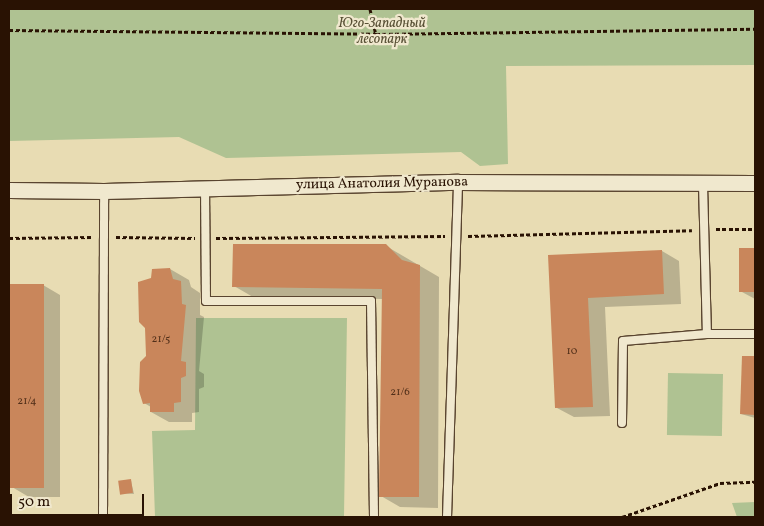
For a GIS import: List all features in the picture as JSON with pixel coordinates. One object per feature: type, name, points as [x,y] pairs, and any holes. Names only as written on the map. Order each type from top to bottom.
[{"type":"street","name":"улица Анатолия Муранова","points":[[9,190],[104,191],[458,182],[755,183]]},
{"type":"lane","points":[[447,517],[458,236],[458,182]]},
{"type":"lane","points":[[703,184],[707,334]]},
{"type":"lane","points":[[205,187],[206,301],[371,301],[374,517]]},
{"type":"lane","points":[[103,517],[104,191]]},
{"type":"lane","points":[[622,423],[623,341],[707,334],[755,334]]},
{"type":"path","points":[[370,9],[376,34]]},
{"type":"path","points":[[9,30],[376,34],[755,29]]},
{"type":"path","points":[[9,238],[458,236],[755,229]]},
{"type":"path","points":[[622,517],[720,483],[755,482]]},
{"type":"green space","name":"Юго-Западный лесопарк","points":[[9,9],[755,9],[755,65],[506,66],[508,164],[480,166],[461,152],[226,158],[179,137],[9,141]]},
{"type":"green space","points":[[196,318],[347,318],[344,517],[155,517],[152,431],[195,430]]},
{"type":"green space","points":[[668,373],[723,374],[722,436],[667,435]]},
{"type":"green space","points":[[755,502],[755,517],[737,517],[732,503]]},
{"type":"building","points":[[233,244],[386,244],[402,260],[420,265],[419,497],[379,497],[382,289],[232,287]]},
{"type":"building","points":[[739,248],[755,248],[755,292],[739,292]]},
{"type":"building","points":[[662,250],[664,294],[588,298],[593,407],[555,408],[548,255]]},
{"type":"building","points":[[170,268],[173,279],[181,281],[182,304],[186,305],[181,361],[186,362],[186,376],[181,378],[181,402],[174,403],[174,412],[150,412],[150,403],[143,404],[139,391],[140,362],[146,356],[145,328],[139,322],[138,282],[151,278],[152,269]]},
{"type":"building","points":[[9,284],[44,284],[44,488],[9,488]]},
{"type":"building","points":[[742,356],[755,356],[755,415],[740,414]]},
{"type":"building","points":[[131,479],[133,493],[120,495],[118,481]]}]
